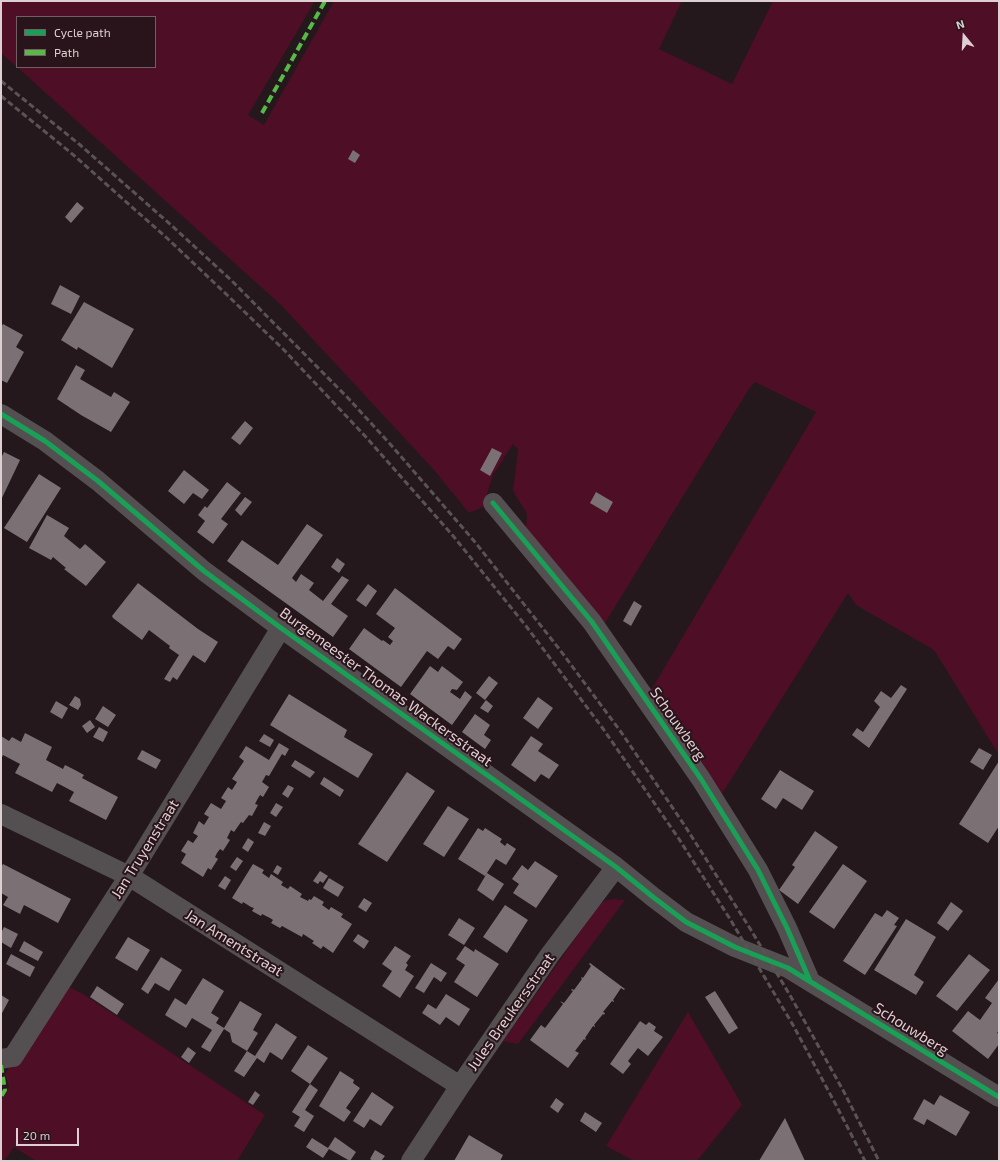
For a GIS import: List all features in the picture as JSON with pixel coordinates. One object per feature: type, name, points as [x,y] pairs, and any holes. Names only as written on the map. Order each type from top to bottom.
[{"type":"street","name":"Burgemeester Thomas Wackersstraat","points":[[1,414],[45,442],[98,481],[204,571],[281,628],[616,867],[686,922],[735,947],[769,960]]},
{"type":"street","name":"Schouwberg","points":[[493,503],[592,622],[701,778],[758,870],[787,928],[810,981]]},
{"type":"street","name":"Jan Truyenstraat","points":[[1,1059],[13,1057],[129,876],[281,628]]},
{"type":"street","name":"Jan Amentstraat","points":[[1,814],[129,876],[460,1086]]},
{"type":"street","name":"Jules Breukersstraat","points":[[411,1161],[460,1086],[549,956],[616,867]]},
{"type":"street","name":"Schouwberg","points":[[769,960],[788,968],[810,981],[999,1097]]},
{"type":"shaded area","points":[[1,1],[315,1],[248,115],[264,125],[334,1],[682,1],[659,49],[732,84],[773,1],[999,1],[999,755],[934,650],[856,605],[848,593],[720,797],[650,692],[816,412],[755,382],[749,389],[605,623],[526,528],[527,514],[513,491],[518,449],[513,444],[493,475],[483,507],[469,513],[434,470],[281,305],[18,68],[156,68],[156,16],[16,16],[16,66],[1,53]]},
{"type":"shaded area","points":[[613,899],[625,900],[518,1044],[503,1041],[598,906],[604,901]]},
{"type":"shaded area","points":[[61,983],[83,994],[265,1115],[237,1161],[36,1161],[14,1147],[4,1161],[1,1161],[1,1102],[9,1087],[5,1074]]},
{"type":"shaded area","points":[[688,1012],[742,1105],[697,1161],[634,1161],[606,1146]]},
{"type":"building","points":[[353,150],[360,155],[355,163],[348,159]]},
{"type":"building","points":[[77,202],[84,208],[71,223],[65,217]]},
{"type":"building","points":[[60,285],[80,296],[71,314],[51,304]]},
{"type":"building","points":[[84,302],[134,329],[112,368],[78,347],[77,350],[61,340]]},
{"type":"building","points":[[3,324],[23,335],[16,347],[24,352],[7,383],[1,380],[1,327]]},
{"type":"building","points":[[76,365],[85,370],[80,379],[111,397],[114,392],[130,402],[111,432],[57,399]]},
{"type":"building","points":[[245,421],[253,428],[240,445],[231,438]]},
{"type":"building","points":[[492,448],[502,453],[490,476],[480,470]]},
{"type":"building","points":[[4,452],[20,460],[1,500],[1,458]]},
{"type":"building","points":[[184,470],[209,490],[202,499],[193,493],[184,504],[168,491]]},
{"type":"building","points":[[39,474],[61,488],[27,542],[4,528]]},
{"type":"building","points":[[227,482],[241,493],[221,519],[228,524],[213,544],[197,532],[205,521],[198,515],[205,506],[207,508]]},
{"type":"building","points":[[596,492],[613,502],[607,513],[590,503]]},
{"type":"building","points":[[245,497],[252,502],[241,516],[235,510]]},
{"type":"building","points":[[47,515],[69,528],[64,536],[80,549],[85,544],[106,562],[86,586],[64,569],[66,568],[53,557],[51,560],[29,548]]},
{"type":"building","points":[[307,524],[323,535],[292,578],[296,582],[301,574],[314,583],[309,590],[323,601],[342,576],[349,580],[331,604],[348,616],[333,637],[227,561],[242,540],[278,565]]},
{"type":"building","points":[[337,558],[345,564],[339,573],[331,567]]},
{"type":"building","points":[[138,583],[198,629],[218,642],[205,663],[193,655],[177,680],[173,677],[170,682],[164,679],[179,655],[169,648],[170,646],[149,630],[142,640],[112,616]]},
{"type":"building","points":[[368,584],[377,591],[366,607],[356,600]]},
{"type":"building","points":[[395,588],[462,639],[454,650],[448,646],[438,659],[427,651],[401,687],[349,649],[364,628],[390,645],[393,641],[388,637],[395,628],[376,614]]},
{"type":"building","points":[[634,601],[642,606],[631,626],[623,621]]},
{"type":"building","points":[[430,666],[438,672],[442,666],[463,682],[457,690],[452,689],[450,692],[460,699],[465,691],[472,697],[452,725],[410,694]]},
{"type":"building","points":[[489,676],[498,683],[485,700],[476,693]]},
{"type":"building","points":[[901,685],[907,689],[869,748],[852,735],[857,728],[863,732],[880,707],[874,701],[881,691],[891,698]]},
{"type":"building","points":[[289,694],[347,730],[344,737],[373,754],[358,778],[270,725]]},
{"type":"building","points":[[75,696],[80,699],[81,705],[78,710],[69,705]]},
{"type":"building","points":[[538,697],[553,708],[538,729],[523,718]]},
{"type":"building","points":[[486,700],[493,706],[488,713],[480,708]]},
{"type":"building","points":[[56,701],[68,708],[62,719],[50,712]]},
{"type":"building","points":[[103,706],[116,715],[108,727],[95,719]]},
{"type":"building","points":[[475,714],[490,725],[484,735],[491,740],[485,749],[462,732]]},
{"type":"building","points":[[90,720],[95,727],[87,733],[82,726]]},
{"type":"building","points":[[99,727],[108,732],[103,742],[93,737]]},
{"type":"building","points":[[25,733],[52,747],[46,760],[63,769],[65,765],[75,770],[84,775],[82,778],[118,797],[106,820],[69,801],[74,792],[57,783],[52,792],[15,773],[20,764],[3,755],[1,759],[1,736],[9,741],[12,737],[21,742]]},
{"type":"building","points":[[264,734],[274,740],[270,747],[259,741]]},
{"type":"building","points":[[531,736],[543,744],[538,751],[559,765],[549,779],[541,774],[535,782],[511,765]]},
{"type":"building","points":[[279,743],[289,749],[285,756],[282,754],[269,776],[266,775],[262,782],[269,787],[263,797],[260,795],[257,800],[255,804],[258,805],[252,816],[249,815],[243,823],[241,822],[234,832],[231,830],[227,838],[230,840],[223,851],[220,849],[217,853],[215,857],[218,859],[211,870],[208,868],[203,877],[181,863],[186,854],[181,851],[188,840],[193,843],[198,836],[193,833],[199,821],[204,825],[209,817],[204,814],[211,803],[221,809],[226,801],[221,798],[228,787],[232,790],[237,782],[232,779],[244,761],[239,757],[246,746],[269,760]]},
{"type":"building","points":[[979,748],[992,755],[983,770],[970,762]]},
{"type":"building","points":[[142,750],[161,760],[156,769],[137,759]]},
{"type":"building","points":[[295,760],[315,772],[310,778],[291,766]]},
{"type":"building","points":[[999,761],[999,826],[988,843],[959,824]]},
{"type":"building","points":[[780,770],[814,791],[802,810],[783,798],[776,809],[761,799]]},
{"type":"building","points":[[407,772],[435,791],[387,862],[358,844]]},
{"type":"building","points":[[324,777],[344,790],[340,797],[320,784]]},
{"type":"building","points":[[288,785],[294,788],[288,798],[282,794]]},
{"type":"building","points":[[276,803],[283,807],[276,817],[270,813]]},
{"type":"building","points":[[448,806],[469,819],[444,857],[423,844]]},
{"type":"building","points":[[264,822],[271,826],[265,836],[258,833]]},
{"type":"building","points":[[478,828],[483,831],[485,828],[502,839],[500,842],[505,846],[507,843],[516,849],[506,865],[496,859],[485,876],[458,859]]},
{"type":"building","points":[[815,831],[838,847],[798,904],[779,890],[795,867],[792,865]]},
{"type":"building","points":[[248,838],[254,842],[248,852],[242,848]]},
{"type":"building","points":[[237,857],[243,861],[236,871],[230,867]]},
{"type":"building","points":[[535,861],[558,876],[536,908],[513,893],[519,884],[512,879],[522,865],[528,870]]},
{"type":"building","points":[[3,864],[71,899],[58,923],[24,905],[20,914],[3,905],[8,897],[1,893],[1,867]]},
{"type":"building","points":[[253,864],[264,870],[262,873],[269,878],[271,874],[283,882],[281,885],[288,889],[290,886],[302,894],[300,897],[308,901],[314,896],[324,902],[322,905],[329,910],[331,907],[343,914],[341,917],[352,924],[333,953],[323,946],[321,949],[312,943],[314,941],[303,934],[302,937],[282,926],[280,928],[271,923],[273,920],[270,918],[262,914],[261,916],[252,911],[254,908],[243,902],[242,904],[232,898]]},
{"type":"building","points":[[843,864],[867,881],[834,929],[809,912]]},
{"type":"building","points":[[277,865],[282,868],[278,875],[273,872]]},
{"type":"building","points":[[320,871],[328,876],[323,883],[320,881],[318,884],[313,881]]},
{"type":"building","points":[[487,873],[504,884],[493,901],[477,890]]},
{"type":"building","points":[[225,876],[231,880],[225,890],[218,886]]},
{"type":"building","points":[[329,878],[344,887],[338,897],[323,888]]},
{"type":"building","points":[[364,898],[372,903],[366,912],[358,907]]},
{"type":"building","points":[[951,902],[963,911],[948,931],[937,923]]},
{"type":"building","points":[[505,905],[528,920],[507,953],[483,937]]},
{"type":"building","points":[[887,910],[899,918],[894,925],[897,926],[865,975],[843,961],[875,913],[882,917]]},
{"type":"building","points":[[459,918],[475,928],[464,945],[448,935]]},
{"type":"building","points":[[906,919],[936,937],[914,975],[924,982],[916,995],[874,970]]},
{"type":"building","points":[[4,927],[18,934],[11,948],[1,942],[1,933]]},
{"type":"building","points":[[358,934],[369,941],[364,949],[353,941]]},
{"type":"building","points":[[128,937],[150,950],[137,971],[115,958]]},
{"type":"building","points":[[24,941],[43,952],[38,961],[19,951]]},
{"type":"building","points":[[395,946],[411,956],[406,963],[408,965],[405,970],[414,976],[400,998],[382,986],[392,971],[382,964]]},
{"type":"building","points":[[465,946],[474,952],[475,949],[499,964],[477,997],[454,982],[465,965],[456,959]]},
{"type":"building","points":[[11,954],[35,967],[30,977],[6,964]]},
{"type":"building","points":[[969,954],[990,970],[957,1011],[936,996]]},
{"type":"building","points":[[161,957],[182,970],[169,991],[155,983],[148,994],[141,989]]},
{"type":"building","points":[[431,963],[447,973],[441,982],[434,977],[424,993],[415,988]]},
{"type":"building","points":[[590,963],[625,989],[624,990],[621,988],[613,1000],[614,1002],[612,1001],[603,1012],[605,1013],[604,1015],[603,1014],[594,1025],[595,1027],[593,1026],[585,1038],[586,1039],[584,1039],[575,1051],[579,1053],[568,1068],[530,1040],[541,1025],[545,1028],[563,1004],[560,1001],[564,1003],[573,991],[571,990],[574,990],[582,979],[581,978],[583,978],[591,966],[589,964]]},
{"type":"building","points":[[203,978],[224,991],[211,1013],[219,1018],[216,1023],[224,1028],[240,1001],[262,1014],[253,1030],[258,1033],[247,1051],[232,1042],[230,1033],[224,1029],[210,1052],[201,1047],[212,1030],[192,1018],[186,1028],[165,1015],[175,998],[186,1005]]},
{"type":"building","points":[[999,979],[999,1030],[997,1033],[999,1034],[999,1044],[988,1059],[952,1031],[968,1011],[980,1020],[992,1003],[985,998]]},
{"type":"building","points":[[97,986],[124,1004],[117,1015],[90,997]]},
{"type":"building","points":[[715,991],[738,1028],[729,1034],[705,997]]},
{"type":"building","points":[[446,994],[470,1009],[459,1026],[446,1017],[440,1025],[422,1013],[428,1004],[436,1009]]},
{"type":"building","points":[[1,995],[9,1000],[1,1015]]},
{"type":"building","points":[[640,1021],[646,1025],[649,1022],[656,1027],[654,1031],[663,1037],[648,1056],[638,1048],[628,1061],[631,1064],[623,1074],[610,1064]]},
{"type":"building","points":[[276,1023],[297,1037],[282,1060],[270,1052],[264,1063],[257,1058],[244,1077],[234,1071],[247,1051],[255,1056]]},
{"type":"building","points":[[308,1045],[328,1058],[310,1084],[291,1071]]},
{"type":"building","points":[[188,1047],[196,1053],[189,1063],[181,1057]]},
{"type":"building","points":[[340,1071],[354,1080],[353,1083],[360,1088],[346,1108],[351,1112],[344,1122],[319,1106]]},
{"type":"building","points":[[310,1084],[318,1090],[305,1110],[314,1116],[304,1132],[294,1126],[300,1117],[292,1112]]},
{"type":"building","points":[[255,1091],[260,1095],[253,1105],[248,1102]]},
{"type":"building","points":[[372,1092],[394,1107],[381,1126],[370,1119],[364,1128],[353,1121]]},
{"type":"building","points":[[940,1095],[970,1112],[956,1136],[927,1119],[924,1125],[913,1119],[924,1099],[934,1105]]},
{"type":"building","points":[[556,1098],[564,1104],[558,1113],[550,1107]]},
{"type":"building","points":[[585,1112],[602,1123],[596,1132],[580,1121]]},
{"type":"building","points":[[785,1118],[805,1161],[759,1161]]},
{"type":"building","points":[[469,1135],[503,1155],[500,1161],[454,1161]]},
{"type":"building","points":[[335,1137],[356,1152],[350,1161],[329,1149],[323,1158],[306,1147],[312,1138],[328,1148]]},
{"type":"building","points":[[375,1150],[385,1156],[381,1161],[373,1161],[370,1159]]},
{"type":"railway","points":[[1,81],[79,144],[231,280],[348,398],[475,542],[560,650],[621,732],[685,826],[751,930],[791,997],[844,1092],[879,1161]]},
{"type":"railway","points":[[1,96],[70,152],[168,239],[284,350],[365,436],[454,537],[526,626],[604,730],[679,839],[730,919],[793,1025],[865,1161]]},
{"type":"marked path","points":[[262,113],[325,1]]},
{"type":"marked path","points":[[1,1065],[5,1090],[1,1097]]},
{"type":"cycle path","points":[[1,414],[45,441],[98,481],[204,571],[281,628],[616,867],[686,922],[735,947],[788,968],[999,1097]]},
{"type":"cycle path","points":[[493,503],[592,622],[701,779],[758,870],[787,928],[810,981]]}]
